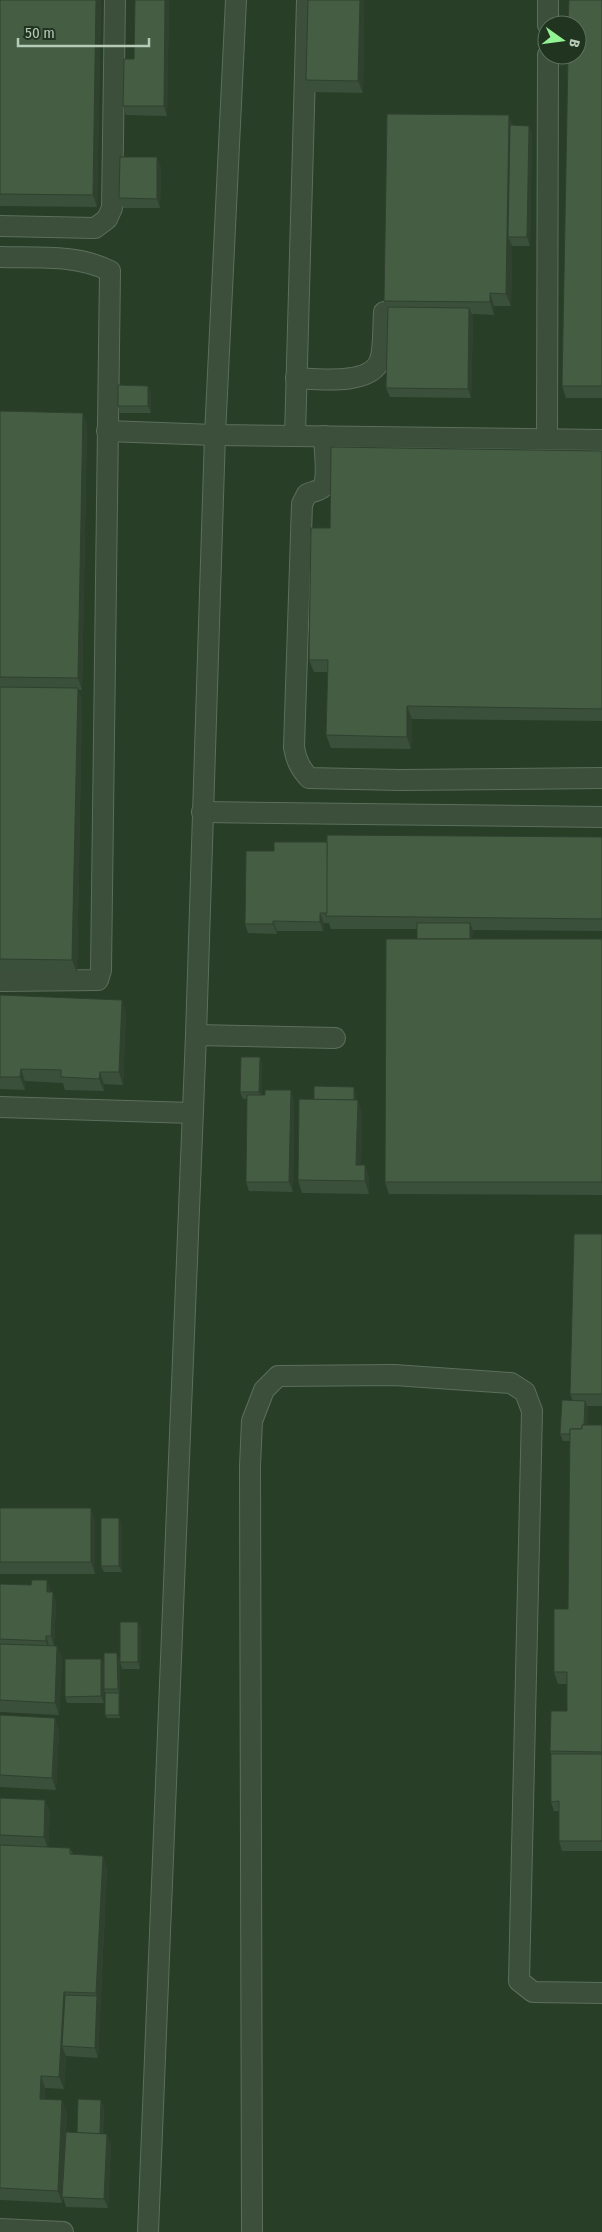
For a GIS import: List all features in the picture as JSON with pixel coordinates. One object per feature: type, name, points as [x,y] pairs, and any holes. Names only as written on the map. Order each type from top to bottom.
[{"type":"lane","points":[[0,226],[95,228],[107,220],[112,208],[115,0]]},
{"type":"lane","points":[[148,2232],[196,1035],[215,435],[236,0]]},
{"type":"lane","points":[[295,436],[307,0]]},
{"type":"lane","points":[[548,0],[548,15]]},
{"type":"lane","points":[[547,439],[548,65]]},
{"type":"lane","points":[[0,258],[80,260],[98,265],[110,272],[101,970],[98,980],[0,981]]},
{"type":"lane","points":[[296,378],[345,380],[361,375],[374,367],[380,360],[384,312]]},
{"type":"lane","points":[[107,431],[215,435],[602,440]]},
{"type":"lane","points":[[324,436],[325,478],[323,486],[321,489],[307,494],[302,504],[294,747],[296,762],[301,769],[309,778],[400,780],[602,778]]},
{"type":"lane","points":[[202,812],[602,817]]},
{"type":"lane","points":[[196,1035],[335,1038]]},
{"type":"lane","points":[[0,1107],[192,1113]]},
{"type":"lane","points":[[252,2232],[250,1466],[252,1421],[264,1390],[278,1376],[394,1374],[511,1383],[525,1392],[532,1411],[518,1981],[533,1992],[602,1993]]},
{"type":"lane","points":[[0,2229],[62,2232]]},
{"type":"building","points":[[0,0],[96,0],[93,195],[0,194]]},
{"type":"building","points":[[135,0],[165,0],[164,106],[123,106],[124,59],[134,59]]},
{"type":"building","points":[[308,0],[360,0],[358,81],[306,80]]},
{"type":"building","points":[[569,0],[602,0],[602,386],[562,386],[568,65],[587,65],[587,15],[568,15]]},
{"type":"building","points":[[387,114],[509,115],[506,294],[490,293],[490,302],[384,301]]},
{"type":"building","points":[[510,125],[529,126],[527,237],[508,237]]},
{"type":"building","points":[[120,157],[157,157],[157,199],[119,198]]},
{"type":"building","points":[[388,307],[469,308],[468,389],[386,388]]},
{"type":"building","points":[[118,385],[148,386],[148,406],[118,406]]},
{"type":"building","points":[[0,411],[83,413],[78,678],[0,677]]},
{"type":"building","points":[[331,447],[602,451],[602,709],[407,706],[407,737],[326,735],[328,660],[309,660],[311,528],[330,528]]},
{"type":"building","points":[[0,687],[78,688],[72,960],[0,959]]},
{"type":"building","points":[[327,835],[602,837],[602,919],[326,916]]},
{"type":"building","points":[[274,842],[327,842],[327,913],[320,913],[320,922],[273,921],[273,924],[245,924],[246,851],[274,851]]},
{"type":"building","points":[[417,923],[470,923],[470,939],[417,939]]},
{"type":"building","points":[[386,939],[602,939],[602,1182],[385,1182]]},
{"type":"building","points":[[0,995],[122,1000],[119,1072],[100,1072],[99,1079],[61,1077],[61,1070],[21,1069],[20,1077],[0,1077]]},
{"type":"building","points":[[241,1057],[260,1057],[259,1092],[240,1092]]},
{"type":"building","points":[[314,1086],[354,1087],[354,1100],[314,1100]]},
{"type":"building","points":[[265,1090],[291,1090],[289,1182],[246,1182],[247,1095],[265,1095]]},
{"type":"building","points":[[299,1099],[358,1100],[356,1165],[365,1165],[365,1181],[298,1180]]},
{"type":"building","points":[[574,1234],[602,1234],[602,1394],[570,1394]]},
{"type":"building","points":[[562,1400],[585,1401],[584,1425],[582,1425],[582,1429],[570,1429],[570,1434],[560,1434]]},
{"type":"building","points":[[582,1425],[602,1425],[602,1752],[550,1751],[551,1711],[567,1711],[567,1672],[554,1672],[554,1609],[568,1609],[570,1429],[582,1429]]},
{"type":"building","points":[[0,1508],[91,1508],[91,1562],[0,1562]]},
{"type":"building","points":[[101,1518],[119,1518],[119,1566],[101,1566]]},
{"type":"building","points":[[32,1580],[47,1580],[47,1592],[53,1592],[51,1636],[46,1636],[46,1641],[0,1639],[0,1584],[31,1585]]},
{"type":"building","points":[[120,1622],[138,1622],[138,1662],[120,1662]]},
{"type":"building","points":[[0,1644],[57,1646],[55,1703],[0,1700]]},
{"type":"building","points":[[104,1653],[117,1653],[118,1689],[104,1689]]},
{"type":"building","points":[[65,1659],[101,1659],[101,1696],[65,1697]]},
{"type":"building","points":[[105,1693],[119,1693],[119,1715],[105,1715]]},
{"type":"building","points":[[0,1715],[55,1718],[52,1778],[0,1775]]},
{"type":"building","points":[[551,1754],[602,1754],[602,1841],[559,1841],[559,1801],[551,1802]]},
{"type":"building","points":[[0,1798],[45,1800],[44,1837],[0,1835]]},
{"type":"building","points":[[0,1845],[70,1848],[70,1854],[103,1856],[96,1993],[64,1992],[59,2077],[41,2076],[40,2099],[62,2100],[58,2191],[0,2188]]},
{"type":"building","points":[[65,1995],[97,1996],[95,2048],[62,2046]]},
{"type":"building","points":[[78,2099],[101,2100],[100,2134],[77,2133]]},
{"type":"building","points":[[66,2132],[107,2134],[104,2199],[62,2197]]}]
